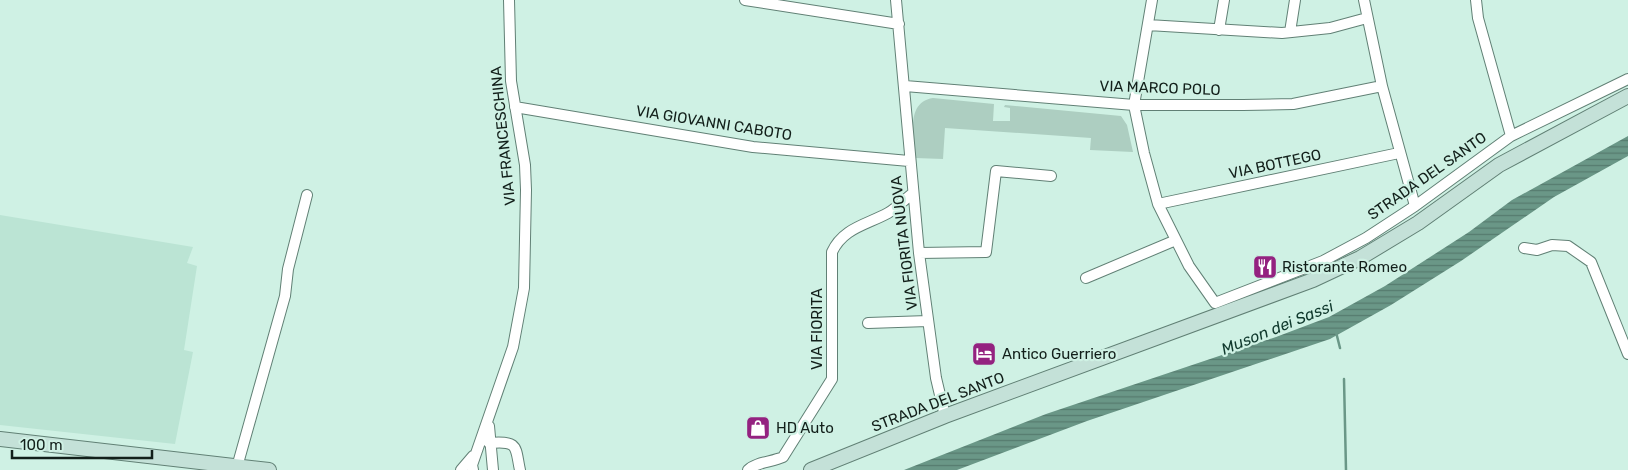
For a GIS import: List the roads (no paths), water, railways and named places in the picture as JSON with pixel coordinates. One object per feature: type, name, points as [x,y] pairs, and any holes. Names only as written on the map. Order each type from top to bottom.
[{"type":"main road","name":"STRADA DEL SANTO","points":[[812,470],[1243,300],[1313,280],[1360,258],[1418,223],[1499,164],[1628,96]]},
{"type":"main road","points":[[0,439],[269,470]]},
{"type":"street","name":"VIA FRANCESCHINA","points":[[473,470],[472,465],[476,452],[518,328],[524,288],[526,190],[511,81],[509,0]]},
{"type":"street","points":[[745,0],[898,24]]},
{"type":"street","points":[[896,0],[905,86],[909,161]]},
{"type":"street","points":[[1086,278],[1176,240],[1158,204],[1134,105],[1152,0]]},
{"type":"street","points":[[1219,30],[1224,0]]},
{"type":"street","points":[[1290,32],[1295,0]]},
{"type":"street","points":[[1364,0],[1382,86],[1415,206]]},
{"type":"street","points":[[1476,0],[1478,18],[1510,136]]},
{"type":"street","points":[[1148,25],[1290,32],[1330,28],[1367,18]]},
{"type":"street","name":"STRADA DEL SANTO","points":[[1176,240],[1189,266],[1215,303],[1243,300],[1366,238],[1415,206],[1510,136],[1546,120],[1628,78]]},
{"type":"street","name":"VIA MARCO POLO","points":[[905,86],[1134,105],[1293,104],[1382,86]]},
{"type":"street","name":"VIA GIOVANNI CABOTO","points":[[515,107],[753,147],[909,161]]},
{"type":"street","points":[[1546,120],[1554,136]]},
{"type":"street","name":"VIA BOTTEGO","points":[[1158,204],[1399,153]]},
{"type":"street","name":"VIA FIORITA NUOVA","points":[[909,161],[936,378],[945,416]]},
{"type":"street","points":[[919,253],[986,252],[996,171],[1051,176]]},
{"type":"street","points":[[1460,173],[1468,186]]},
{"type":"street","name":"VIA FIORITA","points":[[748,470],[753,465],[770,463],[782,457],[832,379],[832,252],[837,241],[846,233],[890,212],[913,193]]},
{"type":"street","points":[[237,467],[285,296],[288,269],[307,195]]},
{"type":"street","points":[[1524,248],[1537,250],[1560,244],[1574,249],[1591,262],[1628,354]]},
{"type":"street","name":"VIA FIORITA NUOVA","points":[[868,323],[928,321]]},
{"type":"street","name":"VIA FRANCESCHINA","points":[[490,415],[489,443],[492,469]]},
{"type":"street","points":[[489,443],[503,442],[514,446],[518,451],[520,470]]},
{"type":"street","name":"VIA FRANCESCHINA","points":[[461,470],[476,452]]},
{"type":"waterway","points":[[1336,332],[1340,348]]},
{"type":"waterway","points":[[1344,379],[1346,470]]},
{"type":"place","name":"Ristorante Romeo","points":[[1265,267]]},
{"type":"place","name":"Antico Guerriero","points":[[984,354]]},
{"type":"place","name":"HD Auto","points":[[758,428]]},
{"type":"water label","name":"Muson dei Sassi","points":[[1277,327]]}]
